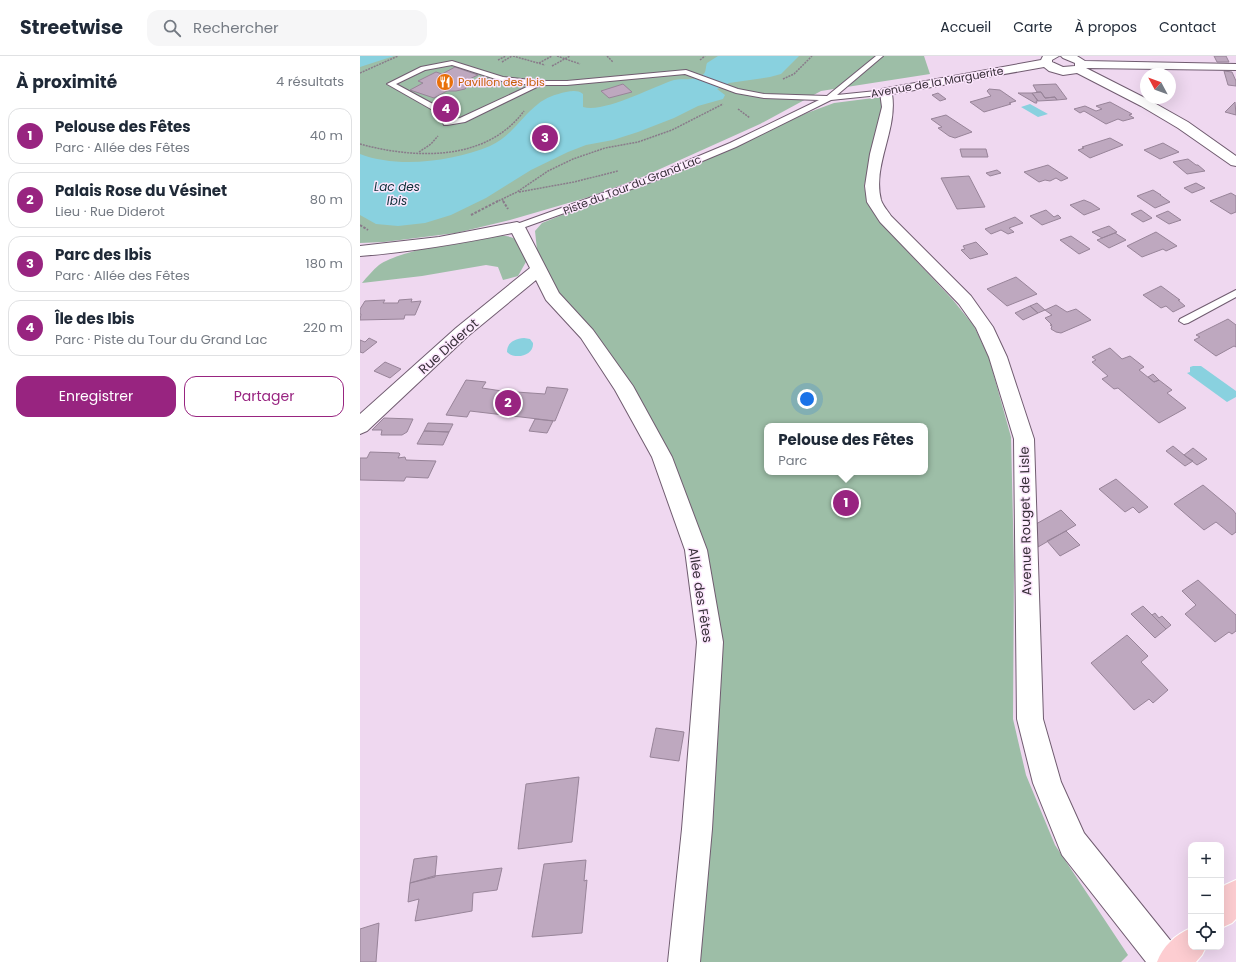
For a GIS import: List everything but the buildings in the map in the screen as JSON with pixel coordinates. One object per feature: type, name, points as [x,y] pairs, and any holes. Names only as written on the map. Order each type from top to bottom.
[{"type":"main road","points":[[1224,909],[1236,896]]},
{"type":"main road","points":[[1174,962],[1188,947]]},
{"type":"street","points":[[1067,56],[1076,59],[1080,66],[1182,125],[1236,162]]},
{"type":"street","points":[[1049,59],[1053,68],[1059,70],[1080,66],[1236,68]]},
{"type":"street","name":"Avenue de la Marguerite","points":[[886,92],[1049,59]]},
{"type":"street","name":"Avenue Rouget de Lisle","points":[[886,92],[888,107],[877,154],[872,186],[874,202],[885,219],[965,300],[984,327],[998,356],[1024,439],[1030,719],[1047,783],[1073,844],[1166,962]]},
{"type":"street","name":"Piste du Tour du Grand Lac","points":[[360,251],[393,249],[461,239],[517,227]]},
{"type":"street","name":"Allée des Fêtes","points":[[517,227],[552,296],[587,334],[623,386],[662,457],[696,550],[710,642],[697,829],[684,962]]},
{"type":"street","points":[[360,266],[393,249]]},
{"type":"street","name":"Rue Diderot","points":[[360,426],[462,332],[539,269]]},
{"type":"lane","name":"Piste du Tour du Grand Lac","points":[[517,227],[659,176],[733,145],[829,98],[880,56]]},
{"type":"lane","points":[[540,83],[462,120],[447,124],[441,112],[391,84],[423,68],[452,63],[502,79],[540,83],[567,83],[686,72],[725,88],[749,94],[783,98],[829,98]]},
{"type":"lane","name":"Avenue de la Marguerite","points":[[829,98],[886,92]]},
{"type":"lane","points":[[1184,321],[1236,293]]},
{"type":"path","points":[[360,73],[398,56]]},
{"type":"path","points":[[512,56],[556,69]]},
{"type":"path","points":[[538,63],[552,56]]},
{"type":"path","points":[[557,56],[577,62]]},
{"type":"path","points":[[550,67],[570,56]]},
{"type":"path","points":[[468,216],[517,192],[548,170],[573,159],[605,148],[638,142],[672,130],[728,102],[794,74],[812,56]]},
{"type":"path","points":[[728,102],[765,129]]},
{"type":"path","points":[[360,144],[394,152],[432,153],[458,150],[487,142],[507,129],[520,116],[526,107]]},
{"type":"path","points":[[743,121],[750,118]]},
{"type":"path","points":[[419,153],[430,144],[447,124]]},
{"type":"path","points":[[517,192],[574,182],[622,170]]},
{"type":"path","points":[[360,225],[369,230]]},
{"type":"green space","points":[[360,56],[924,56],[930,74],[821,91],[760,124],[640,178],[589,197],[510,220],[456,233],[384,242],[360,243]]},
{"type":"green space","points":[[881,97],[882,112],[864,186],[868,204],[880,222],[953,300],[974,326],[989,358],[1011,437],[1014,565],[1013,719],[1026,775],[1055,845],[1128,955],[1121,962],[684,962],[710,642],[662,457],[539,269],[535,231],[542,223],[659,176],[834,103]]},
{"type":"green space","points":[[500,235],[516,239],[523,248],[527,260],[518,276],[503,280],[498,267],[486,265],[422,276],[362,283],[379,265],[403,254],[455,242]]},
{"type":"water","points":[[360,56],[394,56],[360,67]]},
{"type":"water","name":"Lac des Ibis","points":[[718,56],[799,56],[781,74],[729,83],[717,89],[725,95],[723,99],[698,106],[674,118],[638,132],[613,140],[586,145],[568,152],[531,170],[486,198],[451,215],[425,223],[398,226],[376,224],[360,215],[360,154],[375,159],[409,162],[460,156],[490,146],[497,142],[510,132],[532,109],[551,96],[577,91],[583,94],[583,107],[592,108],[616,103],[674,80],[698,78],[706,70],[707,63]]},
{"type":"water","points":[[1030,104],[1048,114],[1038,117],[1021,107]]},
{"type":"water","points":[[524,338],[530,339],[533,343],[527,354],[515,356],[507,352],[510,343]]},
{"type":"water","points":[[1201,366],[1236,391],[1236,397],[1227,402],[1187,373],[1190,372],[1190,367]]},
{"type":"place","name":"Pavillon des Ibis","points":[[445,82]]},
{"type":"place","name":"Île des Ibis","points":[[446,109]]},
{"type":"place","name":"Parc des Ibis","points":[[545,138]]},
{"type":"place","name":"Palais Rose du Vésinet","points":[[508,403]]},
{"type":"place","name":"Pelouse des Fêtes","points":[[846,503]]}]
